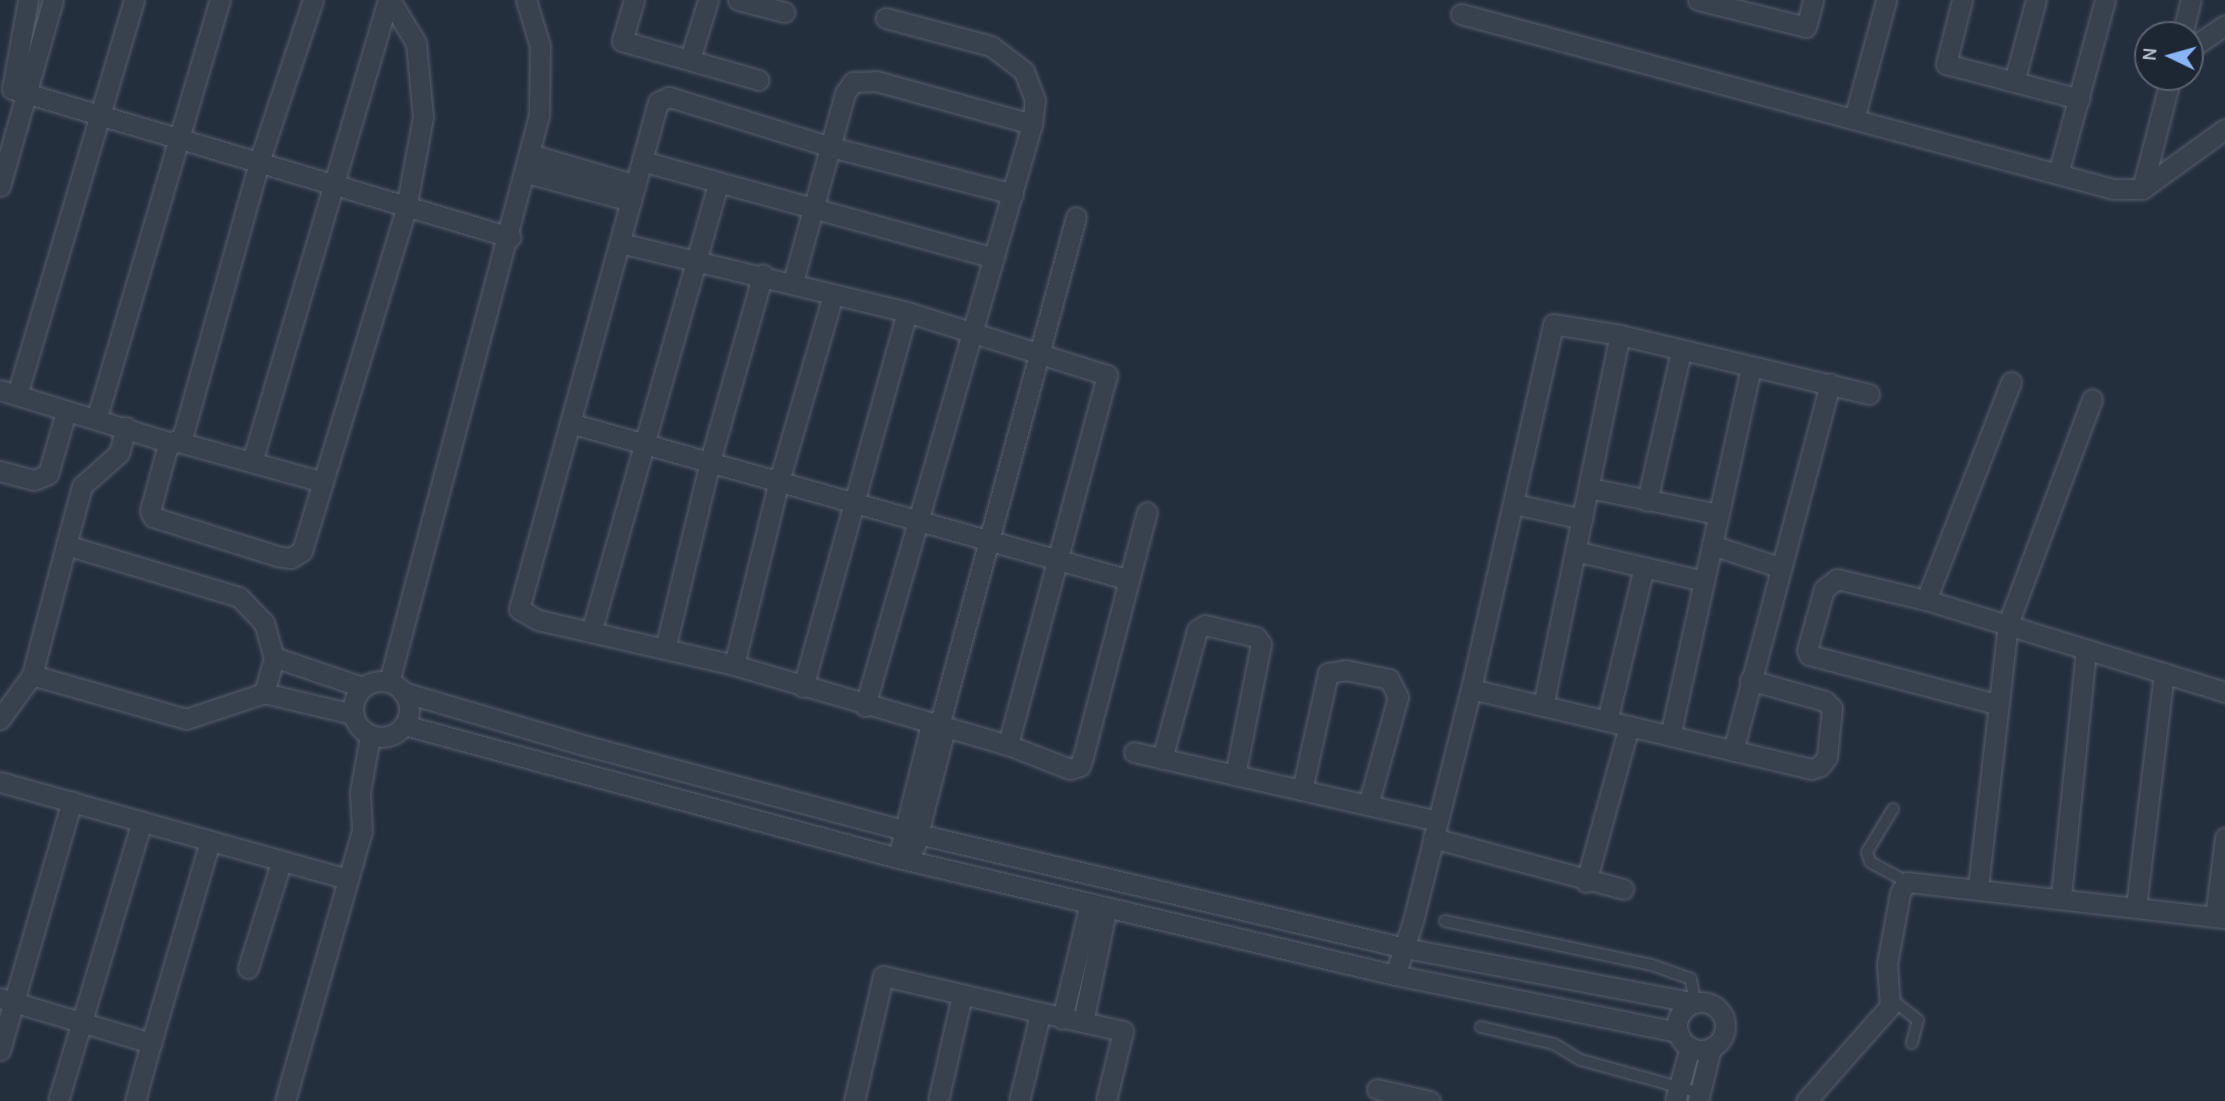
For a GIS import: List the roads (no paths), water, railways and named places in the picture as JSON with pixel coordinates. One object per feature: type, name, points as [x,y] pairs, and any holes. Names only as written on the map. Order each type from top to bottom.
[{"type":"street","points":[[29,0],[12,89],[510,237]]},
{"type":"street","points":[[0,186],[53,0]]},
{"type":"street","points":[[134,0],[8,393],[66,412],[97,417],[176,443],[323,482]]},
{"type":"street","points":[[97,417],[176,136],[220,0]]},
{"type":"street","points":[[313,0],[259,162],[176,443],[152,502],[152,517],[291,558],[302,551],[406,208],[423,117],[416,43],[389,0]]},
{"type":"street","points":[[252,462],[336,187],[389,0]]},
{"type":"street","points":[[362,687],[353,714],[356,723],[370,736],[392,735],[404,725],[409,709],[396,687],[529,164],[543,82],[540,46],[526,0]]},
{"type":"street","points":[[634,0],[622,41],[759,80]]},
{"type":"street","points":[[690,59],[708,0]]},
{"type":"street","points":[[738,0],[784,12]]},
{"type":"street","points":[[1698,0],[1806,27],[1813,0]]},
{"type":"street","points":[[1854,119],[1886,0]]},
{"type":"street","points":[[1962,0],[1946,64],[2079,99]]},
{"type":"street","points":[[2014,82],[2036,0]]},
{"type":"street","points":[[2059,174],[2105,0]]},
{"type":"street","points":[[2186,21],[2191,0]]},
{"type":"street","points":[[1461,14],[2113,189],[2141,189],[2225,128]]},
{"type":"street","points":[[865,706],[1032,124],[1032,85],[1012,58],[991,46],[886,18]]},
{"type":"street","points":[[2204,39],[2225,24]]},
{"type":"street","points":[[793,282],[845,93],[859,80],[1032,124]]},
{"type":"street","points":[[2141,189],[2167,91]]},
{"type":"street","points":[[1013,194],[831,147],[669,97],[656,108],[519,609],[538,620],[592,629],[734,665],[865,706],[1008,745],[1060,766],[1080,765],[1126,579],[1147,512]]},
{"type":"street","points":[[642,161],[994,258]]},
{"type":"street","points":[[529,164],[634,193]]},
{"type":"street","points":[[592,629],[642,442],[718,183]]},
{"type":"street","points":[[904,860],[1076,217]]},
{"type":"street","points":[[620,243],[764,274],[833,295],[907,312],[1041,355],[1102,371],[1108,382],[1008,745]]},
{"type":"street","points":[[666,649],[710,461],[764,274]]},
{"type":"street","points":[[734,665],[779,481],[833,295]]},
{"type":"street","points":[[803,687],[851,500],[907,312]]},
{"type":"street","points":[[1395,975],[1405,948],[1471,689],[1515,504],[1553,324],[1620,335],[1869,394]]},
{"type":"street","points":[[1543,706],[1620,335]]},
{"type":"street","points":[[1647,501],[1681,351]]},
{"type":"street","points":[[1670,736],[1751,368]]},
{"type":"street","points":[[1926,600],[2011,382]]},
{"type":"street","points":[[1733,751],[1779,567],[1830,384]]},
{"type":"street","points":[[1978,887],[1996,704],[2008,624],[2092,399]]},
{"type":"street","points":[[0,471],[34,480],[48,474],[66,412]]},
{"type":"street","points":[[570,423],[1126,579]]},
{"type":"street","points":[[0,719],[32,675],[82,486],[118,453],[126,427]]},
{"type":"street","points":[[1588,488],[1718,514]]},
{"type":"street","points":[[1515,504],[1582,519]]},
{"type":"street","points":[[66,545],[239,597],[264,623],[274,657],[264,693]]},
{"type":"street","points":[[1712,545],[1779,567]]},
{"type":"street","points":[[1575,551],[1704,580]]},
{"type":"street","points":[[1607,721],[1644,567]]},
{"type":"street","points":[[1996,704],[1817,660],[1807,650],[1824,589],[1837,579],[1926,600],[2225,692]]},
{"type":"street","points":[[1162,759],[1197,630],[1205,625],[1256,637],[1261,644],[1236,775]]},
{"type":"street","points":[[2061,896],[2086,650]]},
{"type":"street","points":[[274,657],[362,687],[396,687],[580,744],[911,833],[1405,948],[1715,1006],[1725,1023],[1719,1042],[1711,1048],[1699,1097]]},
{"type":"street","points":[[1302,790],[1328,673],[1346,670],[1389,679],[1398,697],[1368,805]]},
{"type":"street","points":[[2136,907],[2164,673]]},
{"type":"street","points":[[32,675],[120,696],[186,719],[264,693],[353,714]]},
{"type":"street","points":[[1471,689],[1812,769],[1827,757],[1832,708],[1825,701],[1750,680]]},
{"type":"street","points":[[404,725],[904,860],[1395,975],[1547,1006],[1711,1048]]},
{"type":"street","points":[[1586,882],[1629,726]]},
{"type":"street","points":[[285,1101],[362,831],[360,792],[370,736]]},
{"type":"street","points":[[1134,752],[1368,805],[1586,882],[1623,889]]},
{"type":"street","points":[[0,782],[281,863],[347,879]]},
{"type":"street","points":[[0,1050],[7,1000],[72,801]]},
{"type":"street","points":[[58,1101],[142,821]]},
{"type":"street","points":[[1806,1101],[1890,1006],[1887,964],[1907,882],[2061,896],[2220,917],[2225,838]]},
{"type":"street","points":[[135,1101],[210,841]]},
{"type":"street","points":[[248,968],[281,863]]},
{"type":"street","points":[[1062,1019],[1098,905]]},
{"type":"street","points":[[1083,1022],[1098,905]]},
{"type":"street","points":[[854,1101],[883,976],[1040,1015],[1123,1031],[1106,1101]]},
{"type":"street","points":[[1547,1006],[1553,976]]},
{"type":"street","points":[[938,1101],[962,995]]},
{"type":"street","points":[[7,1000],[151,1043]]},
{"type":"street","points":[[1676,1096],[1684,1040],[1678,1020],[1695,1003]]},
{"type":"street","points":[[1019,1101],[1040,1015]]},
{"type":"street","points":[[1377,1089],[1430,1101]]},
{"type":"lane","points":[[1893,809],[1867,852],[1870,862],[1907,882]]},
{"type":"lane","points":[[1445,921],[1652,965],[1691,979],[1695,1003]]},
{"type":"lane","points":[[1891,999],[1918,1020],[1912,1043]]},
{"type":"lane","points":[[1480,1027],[1554,1044],[1581,1060],[1676,1096],[1699,1097]]}]
